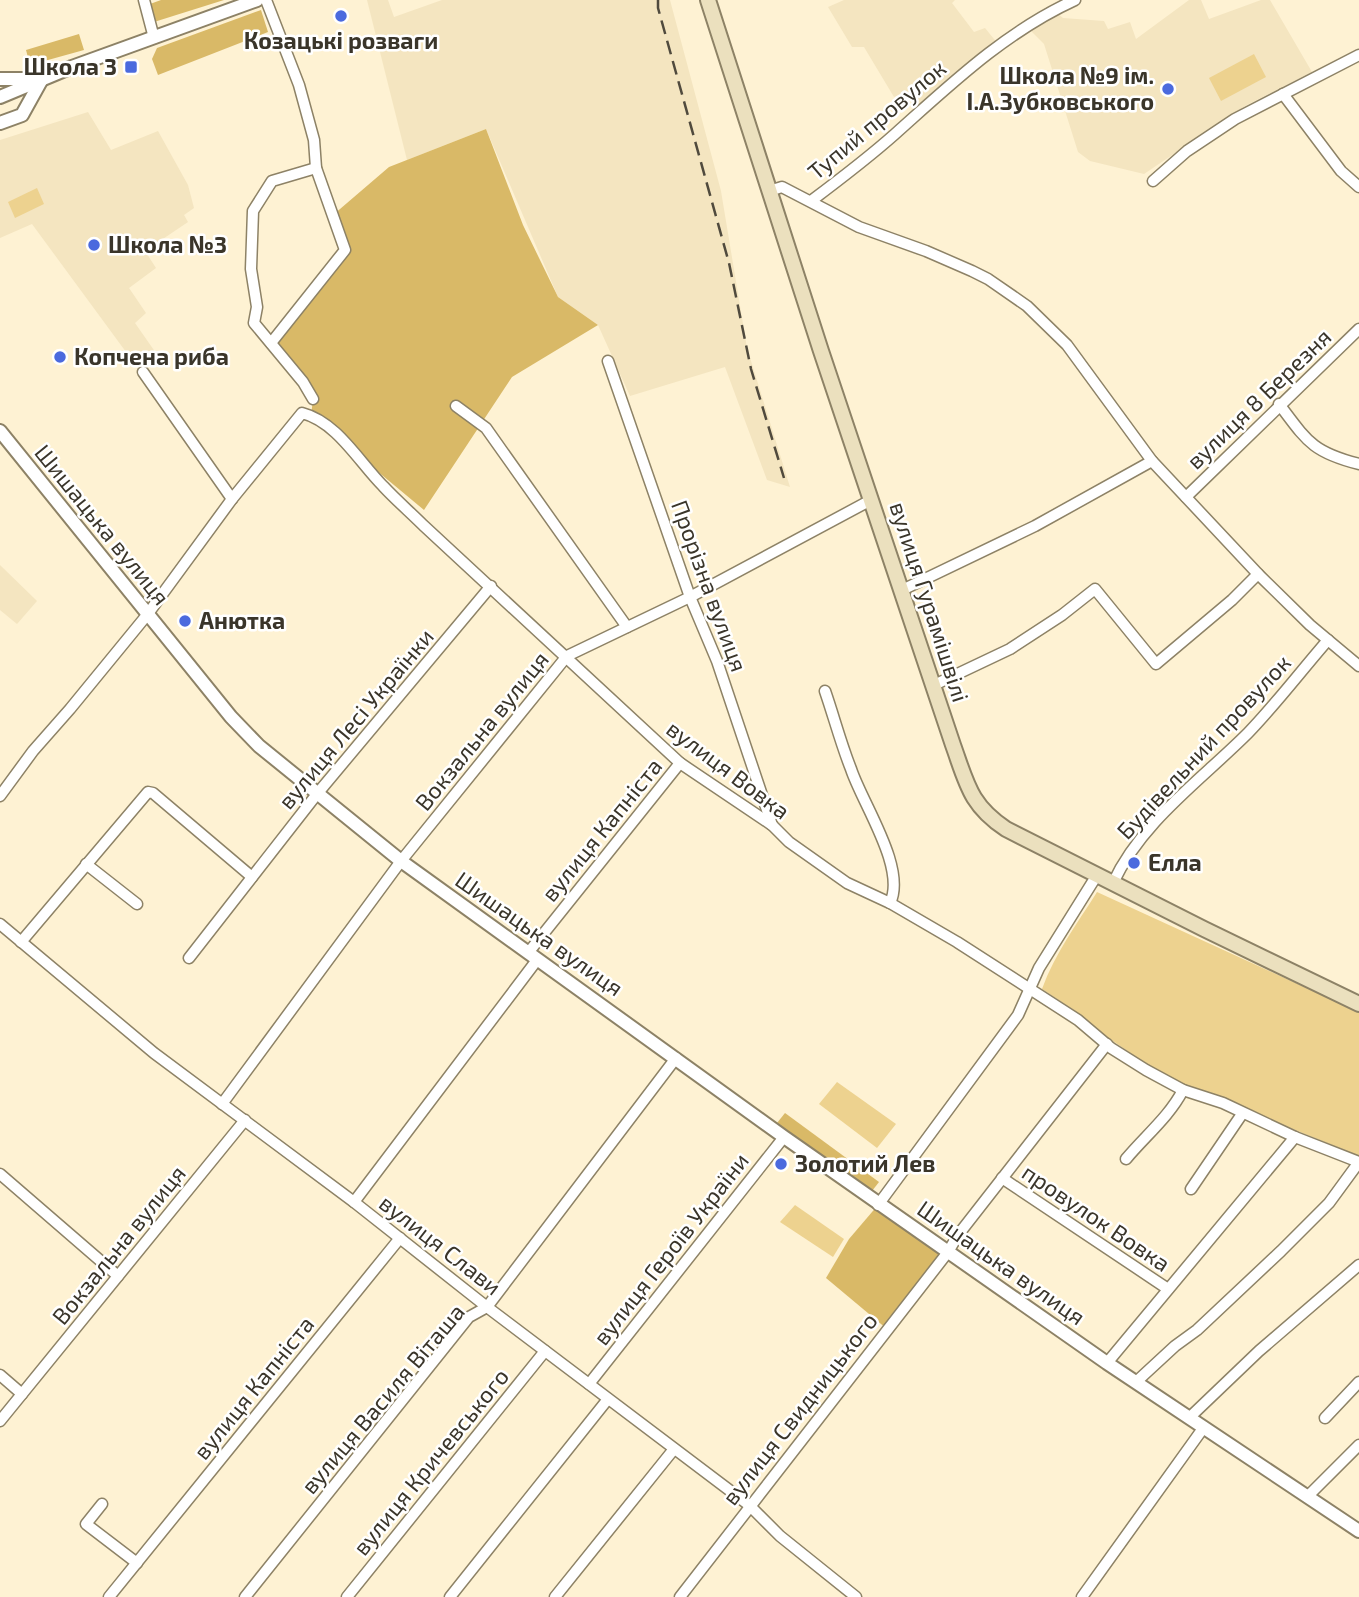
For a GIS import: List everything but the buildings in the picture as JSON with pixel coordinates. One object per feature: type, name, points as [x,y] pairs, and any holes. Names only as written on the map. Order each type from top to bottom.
[{"type":"main road","name":"вулиця Гурамішвілі","points":[[708,0],[900,592],[969,788],[980,808],[1006,830],[1359,1003]]},
{"type":"street","points":[[144,0],[155,38]]},
{"type":"street","points":[[5,95],[257,0]]},
{"type":"street","points":[[266,0],[299,85],[314,140],[316,168],[345,250],[271,343]]},
{"type":"street","name":"Тупий провулок","points":[[811,201],[893,136],[960,75],[1023,28],[1075,0]]},
{"type":"street","points":[[1153,181],[1187,151],[1225,125],[1359,55]]},
{"type":"street","points":[[0,79],[42,79]]},
{"type":"street","points":[[0,123],[22,115],[42,79]]},
{"type":"street","points":[[5,95],[23,94],[27,102],[22,115]]},
{"type":"street","points":[[1283,94],[1340,171],[1359,187]]},
{"type":"street","points":[[313,399],[303,382],[254,323],[257,307],[251,269],[253,211],[272,181],[316,168]]},
{"type":"street","points":[[769,191],[782,187],[859,227],[972,271],[1027,306],[1067,345],[1152,461],[1258,574],[1359,666]]},
{"type":"street","name":"вулиця 8 Березня","points":[[1186,497],[1359,328]]},
{"type":"street","name":"Прорізна вулиця","points":[[608,361],[690,597],[717,662],[772,825]]},
{"type":"street","points":[[0,796],[33,751],[147,615],[232,499],[143,372]]},
{"type":"street","points":[[1279,404],[1303,437],[1313,446],[1359,464]]},
{"type":"street","points":[[456,406],[486,428],[627,627]]},
{"type":"street","name":"вулиця Вовка","points":[[232,499],[302,413],[311,415],[335,433],[382,485],[680,763],[772,825],[789,842],[848,883],[890,903],[1030,989],[1078,1020],[1107,1044],[1183,1090],[1223,1103],[1295,1137],[1359,1162]]},
{"type":"street","name":"Шишацька вулиця","points":[[0,430],[231,717],[260,746],[317,794],[401,861],[532,957],[784,1137],[826,1164],[878,1205],[950,1249],[1107,1363],[1359,1531]]},
{"type":"street","points":[[900,592],[1035,526],[1152,461]]},
{"type":"street","name":"Вокзальна вулиця","points":[[222,1104],[401,861],[567,656],[690,597],[871,500]]},
{"type":"street","points":[[932,685],[1010,649],[1096,589],[1156,664],[1232,600],[1258,574]]},
{"type":"street","name":"вулиця Лесі Українки","points":[[189,958],[317,794],[491,586]]},
{"type":"street","name":"Будівельний провулок","points":[[1113,883],[1130,853],[1158,819],[1250,731],[1328,640]]},
{"type":"street","points":[[825,691],[852,772],[887,847],[894,887],[890,903]]},
{"type":"street","name":"вулиця Капніста","points":[[354,1202],[532,957],[680,763]]},
{"type":"street","points":[[21,942],[145,794],[151,792],[252,877]]},
{"type":"street","points":[[86,864],[137,904]]},
{"type":"street","points":[[878,1205],[1018,1015],[1039,968],[1097,875]]},
{"type":"street","name":"вулиця Слави","points":[[0,925],[154,1053],[354,1202],[487,1307],[749,1505],[780,1536],[856,1597]]},
{"type":"street","name":"вулиця Свидницького","points":[[680,1597],[1107,1044]]},
{"type":"street","name":"вулиця Василя Віташа","points":[[245,1597],[469,1317],[487,1307],[676,1058]]},
{"type":"street","points":[[1126,1159],[1161,1120],[1183,1090]]},
{"type":"street","points":[[1191,1189],[1242,1114]]},
{"type":"street","name":"Вокзальна вулиця","points":[[0,1421],[244,1120]]},
{"type":"street","name":"вулиця Героїв України","points":[[589,1384],[784,1137]]},
{"type":"street","name":"провулок Вовка","points":[[1107,1363],[1295,1137]]},
{"type":"street","points":[[1136,1382],[1282,1251],[1329,1203],[1359,1162]]},
{"type":"street","points":[[0,1174],[118,1276]]},
{"type":"street","name":"провулок Вовка","points":[[1002,1178],[1168,1289]]},
{"type":"street","name":"вулиця Капніста","points":[[109,1597],[400,1238]]},
{"type":"street","points":[[1190,1417],[1259,1351],[1359,1265]]},
{"type":"street","name":"вулиця Кричевського","points":[[347,1597],[545,1350]]},
{"type":"street","points":[[0,1375],[22,1394]]},
{"type":"street","points":[[1325,1418],[1359,1382]]},
{"type":"street","points":[[450,1597],[608,1399]]},
{"type":"street","points":[[1082,1597],[1204,1427]]},
{"type":"street","points":[[1307,1497],[1359,1445]]},
{"type":"street","points":[[555,1597],[674,1449]]},
{"type":"street","points":[[102,1504],[86,1524],[136,1563]]},
{"type":"shaded area","points":[[161,0],[224,0],[154,22],[150,4]]},
{"type":"shaded area","points":[[367,0],[388,0],[394,17],[442,0],[670,0],[721,191],[747,348],[790,487],[767,480],[725,367],[630,396],[598,325],[558,297],[486,129],[407,160]]},
{"type":"shaded area","points":[[844,0],[955,0],[952,3],[974,32],[985,28],[998,44],[951,78],[917,108],[905,94],[894,97],[864,47],[852,47],[828,7]]},
{"type":"shaded area","name":"Школа №9 ім. І.А.Зубковського","points":[[1189,0],[1201,0],[1209,19],[1261,0],[1270,0],[1312,72],[1245,106],[1144,174],[1090,161],[1078,152],[1044,44],[1028,28],[1056,12],[1063,18],[1104,21],[1108,29],[1130,22],[1136,39]]},
{"type":"shaded area","points":[[261,10],[268,32],[158,75],[152,59],[157,48]]},
{"type":"shaded area","points":[[79,34],[84,50],[30,65],[26,50]]},
{"type":"shaded area","points":[[1254,54],[1266,77],[1221,101],[1209,78]]},
{"type":"shaded area","name":"Школа №3","points":[[88,112],[111,150],[158,131],[188,185],[194,208],[184,215],[188,222],[145,251],[156,268],[129,288],[146,313],[135,323],[158,356],[140,371],[32,224],[0,238],[0,140]]},
{"type":"shaded area","points":[[486,129],[523,225],[558,297],[598,325],[512,377],[424,510],[311,416],[313,399],[271,343],[345,250],[333,215],[389,167]]},
{"type":"shaded area","points":[[37,188],[44,204],[15,218],[8,202]]},
{"type":"shaded area","points":[[0,565],[37,601],[17,624],[0,610]]},
{"type":"shaded area","points":[[1097,892],[1359,1012],[1359,1156],[1246,1110],[1227,1099],[1187,1087],[1148,1065],[1042,989],[1060,951]]},
{"type":"shaded area","points":[[837,1082],[896,1124],[877,1148],[819,1104]]},
{"type":"shaded area","points":[[785,1113],[879,1182],[872,1191],[777,1123]]},
{"type":"shaded area","points":[[795,1205],[844,1239],[833,1257],[780,1222]]},
{"type":"shaded area","points":[[878,1205],[948,1252],[887,1329],[826,1278],[849,1239]]},
{"type":"railway","points":[[658,0],[729,263],[751,369],[784,478]]},
{"type":"place","name":"Козацькі розваги","points":[[341,16]]},
{"type":"place","name":"Школа 3","points":[[131,67]]},
{"type":"place","name":"Школа №9 ім. І.А.Зубковського","points":[[1168,89]]},
{"type":"place","name":"Школа №3","points":[[94,245]]},
{"type":"place","name":"Копчена риба","points":[[60,357]]},
{"type":"place","name":"Анютка","points":[[185,621]]},
{"type":"place","name":"Елла","points":[[1134,863]]},
{"type":"place","name":"Золотий Лев","points":[[781,1164]]}]
